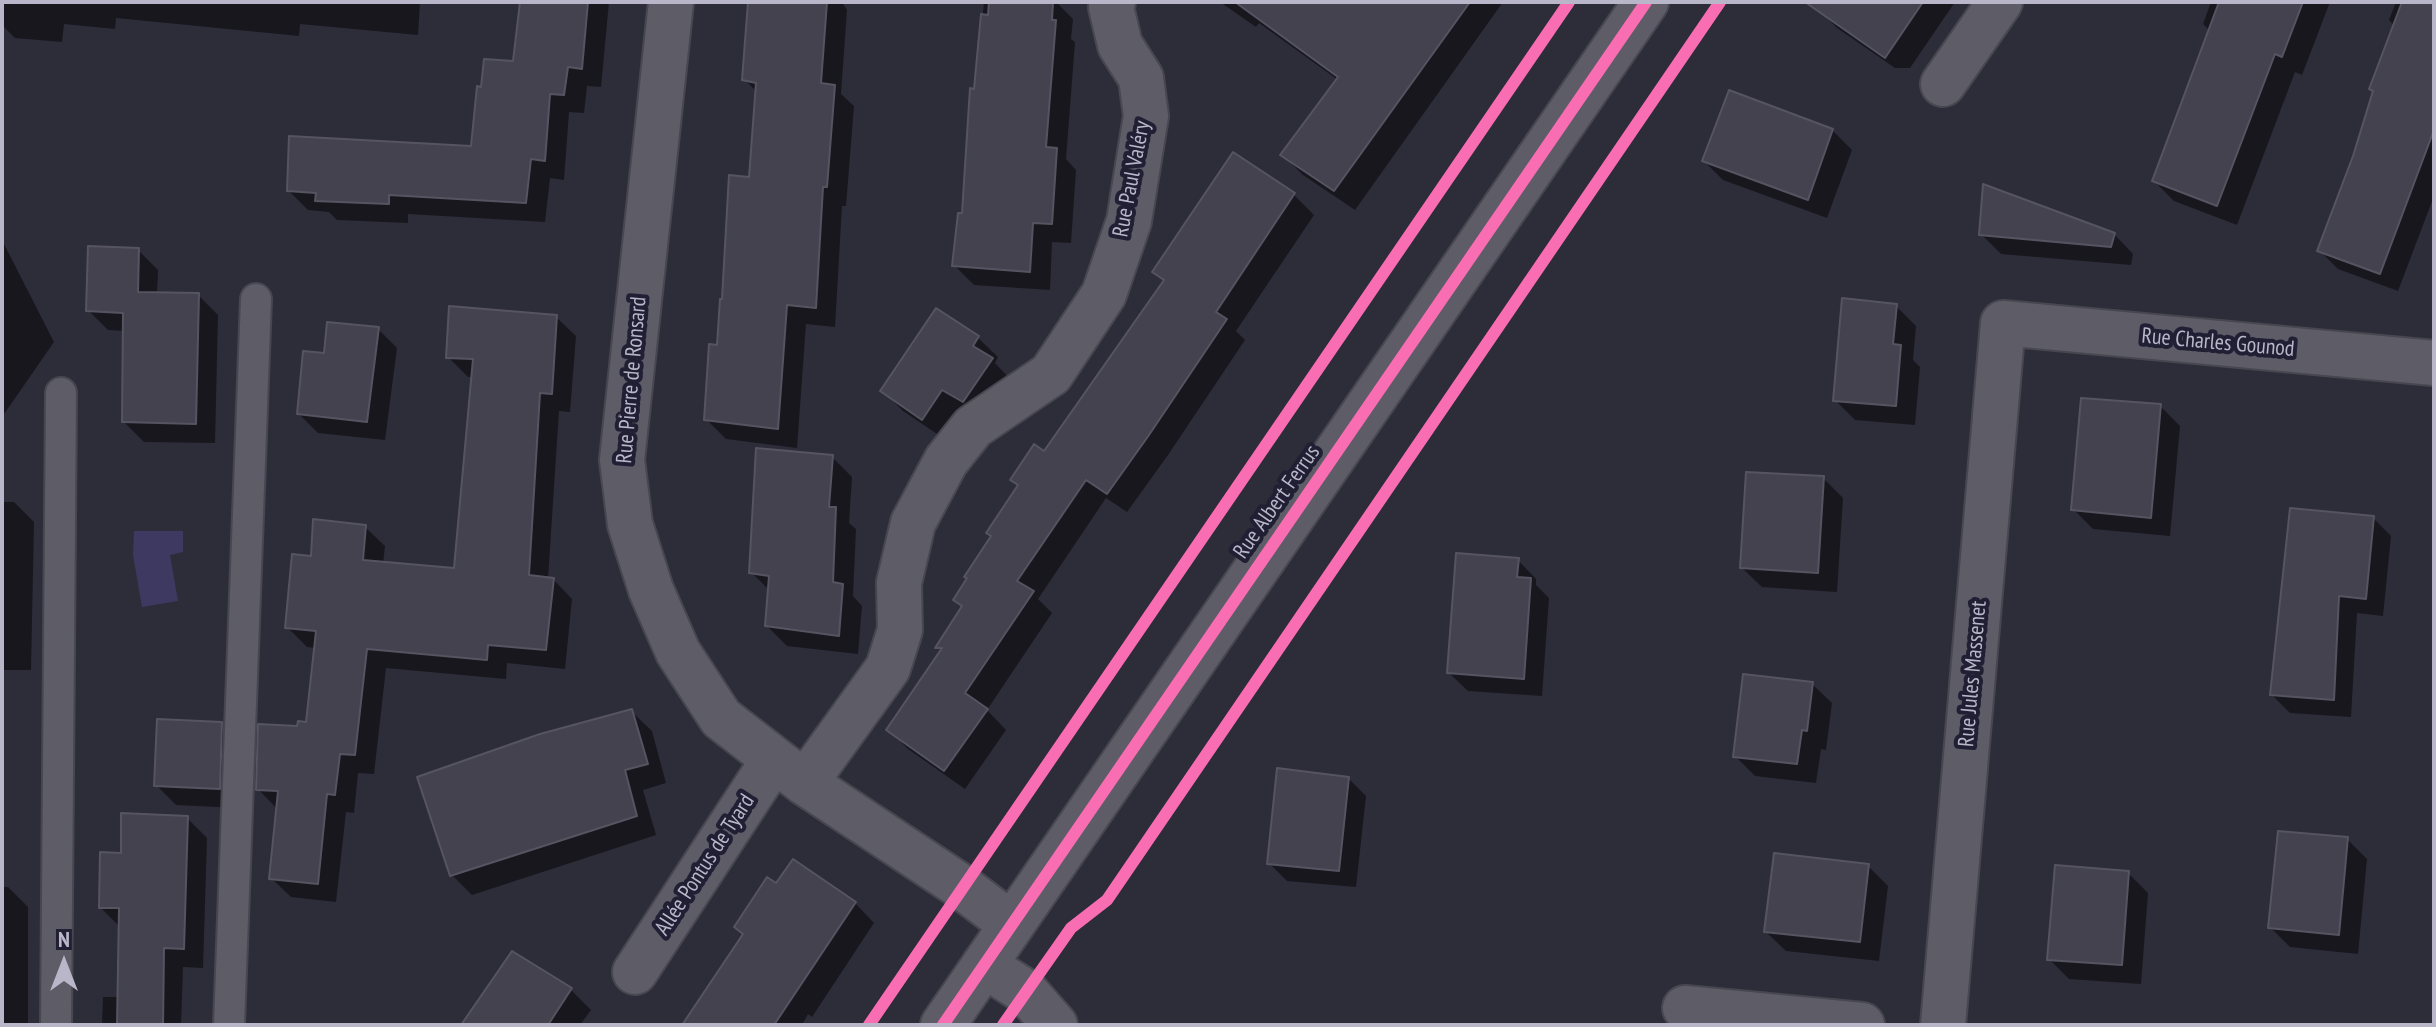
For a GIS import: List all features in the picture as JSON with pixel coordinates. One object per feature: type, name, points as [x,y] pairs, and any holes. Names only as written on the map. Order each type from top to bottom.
[{"type":"street","name":"Rue Pierre de Ronsard","points":[[671,2],[622,460],[630,524],[651,590],[678,652],[721,718],[790,771],[962,887],[1011,924]]},
{"type":"street","name":"Rue Paul Valéry","points":[[790,771],[888,668],[900,630],[899,583],[913,523],[946,461],[973,427],[1051,374],[1104,294],[1129,221],[1146,116],[1141,78],[1120,45],[1111,7],[1113,2]]},
{"type":"street","name":"Rue Albert Ferrus","points":[[943,1025],[1646,2]]},
{"type":"street","points":[[1943,84],[2000,2]]},
{"type":"street","name":"Rue Charles Gounod","points":[[2003,323],[2434,363]]},
{"type":"street","name":"Rue Jules Massenet","points":[[1943,1025],[2003,323]]},
{"type":"street","name":"Allée Pontus de Tyard","points":[[635,972],[790,771]]},
{"type":"street","points":[[984,965],[1026,992],[1055,1025]]},
{"type":"street","points":[[1685,1008],[1862,1025]]},
{"type":"lane","points":[[229,1025],[256,299]]},
{"type":"lane","points":[[56,1025],[61,393]]},
{"type":"shaded area","points":[[134,531],[183,531],[183,552],[170,555],[178,601],[142,607],[133,555]]},
{"type":"building","points":[[520,2],[588,2],[582,69],[568,67],[564,95],[550,94],[545,161],[531,159],[526,203],[389,195],[389,204],[315,201],[316,193],[287,191],[289,136],[471,146],[477,86],[481,87],[484,59],[513,61]]},
{"type":"building","points":[[748,2],[827,2],[821,83],[835,85],[827,187],[823,187],[816,308],[787,305],[778,429],[704,420],[709,344],[717,345],[722,299],[729,175],[749,177],[756,83],[742,80]]},
{"type":"building","points":[[989,2],[1053,2],[1052,20],[1056,20],[1046,147],[1057,148],[1052,224],[1033,223],[1030,272],[952,266],[958,213],[962,213],[970,88],[974,89],[981,14],[988,15]]},
{"type":"building","points":[[1235,2],[1470,2],[1334,191],[1280,155],[1338,77]]},
{"type":"building","points":[[1805,2],[1923,2],[1885,58]]},
{"type":"building","points":[[2219,2],[2303,2],[2282,57],[2275,54],[2217,206],[2152,181]]},
{"type":"building","points":[[2402,2],[2434,2],[2434,130],[2380,274],[2317,251],[2353,156],[2373,91],[2369,89]]},
{"type":"building","points":[[1729,90],[1833,129],[1808,200],[1702,161]]},
{"type":"building","points":[[1233,152],[1295,193],[1216,312],[1227,319],[1107,494],[1086,480],[1017,581],[1034,591],[965,693],[988,709],[944,771],[886,730],[942,648],[935,648],[962,606],[953,600],[991,536],[986,533],[1018,485],[1010,480],[1034,444],[1044,451],[1164,280],[1152,272]]},
{"type":"building","points":[[1983,184],[2115,233],[2111,247],[1979,235]]},
{"type":"building","points":[[88,246],[139,248],[138,292],[199,293],[196,424],[122,422],[123,313],[86,311]]},
{"type":"building","points":[[1842,298],[1897,304],[1893,344],[1901,345],[1896,406],[1833,401]]},
{"type":"building","points":[[449,306],[557,315],[552,394],[540,393],[529,575],[554,578],[546,650],[488,645],[487,660],[367,649],[355,755],[340,754],[335,795],[327,794],[318,884],[269,879],[278,791],[256,790],[258,724],[297,726],[298,721],[306,722],[316,631],[285,628],[292,554],[311,556],[313,519],[366,525],[363,560],[454,568],[473,359],[446,358]]},
{"type":"building","points":[[936,308],[979,336],[973,346],[993,358],[963,402],[942,390],[922,420],[880,391]]},
{"type":"building","points":[[327,322],[379,327],[367,422],[297,414],[303,351],[324,353]]},
{"type":"building","points":[[2081,398],[2161,404],[2151,518],[2071,510]]},
{"type":"building","points":[[756,448],[833,455],[829,507],[836,507],[833,582],[843,584],[839,636],[765,626],[769,576],[749,573]]},
{"type":"building","points":[[1746,472],[1824,476],[1818,573],[1740,568]]},
{"type":"building","points":[[2290,508],[2374,516],[2366,599],[2339,596],[2334,700],[2270,695]]},
{"type":"building","points":[[1456,553],[1519,558],[1517,577],[1531,578],[1524,679],[1447,673]]},
{"type":"building","points":[[1743,674],[1813,682],[1807,731],[1802,730],[1797,764],[1733,757]]},
{"type":"building","points":[[632,709],[648,764],[625,770],[637,816],[450,876],[417,777],[540,734]]},
{"type":"building","points":[[157,719],[222,722],[220,789],[154,786]]},
{"type":"building","points":[[1277,768],[1349,777],[1339,871],[1267,864]]},
{"type":"building","points":[[121,813],[188,816],[184,949],[164,948],[163,1025],[117,1025],[119,908],[99,908],[100,852],[121,853]]},
{"type":"building","points":[[2278,831],[2348,837],[2339,935],[2268,928]]},
{"type":"building","points":[[1774,853],[1869,864],[1860,942],[1764,932]]},
{"type":"building","points":[[793,859],[856,902],[774,1025],[682,1025],[743,934],[734,927],[767,877],[776,883]]},
{"type":"building","points":[[2055,865],[2129,871],[2122,965],[2047,960]]},
{"type":"building","points":[[512,951],[572,988],[548,1025],[461,1025]]},
{"type":"cycle path","points":[[869,1025],[1569,2]]},
{"type":"cycle path","points":[[943,1025],[1646,2]]},
{"type":"cycle path","points":[[1003,1025],[1071,928],[1107,900],[1720,2]]}]
